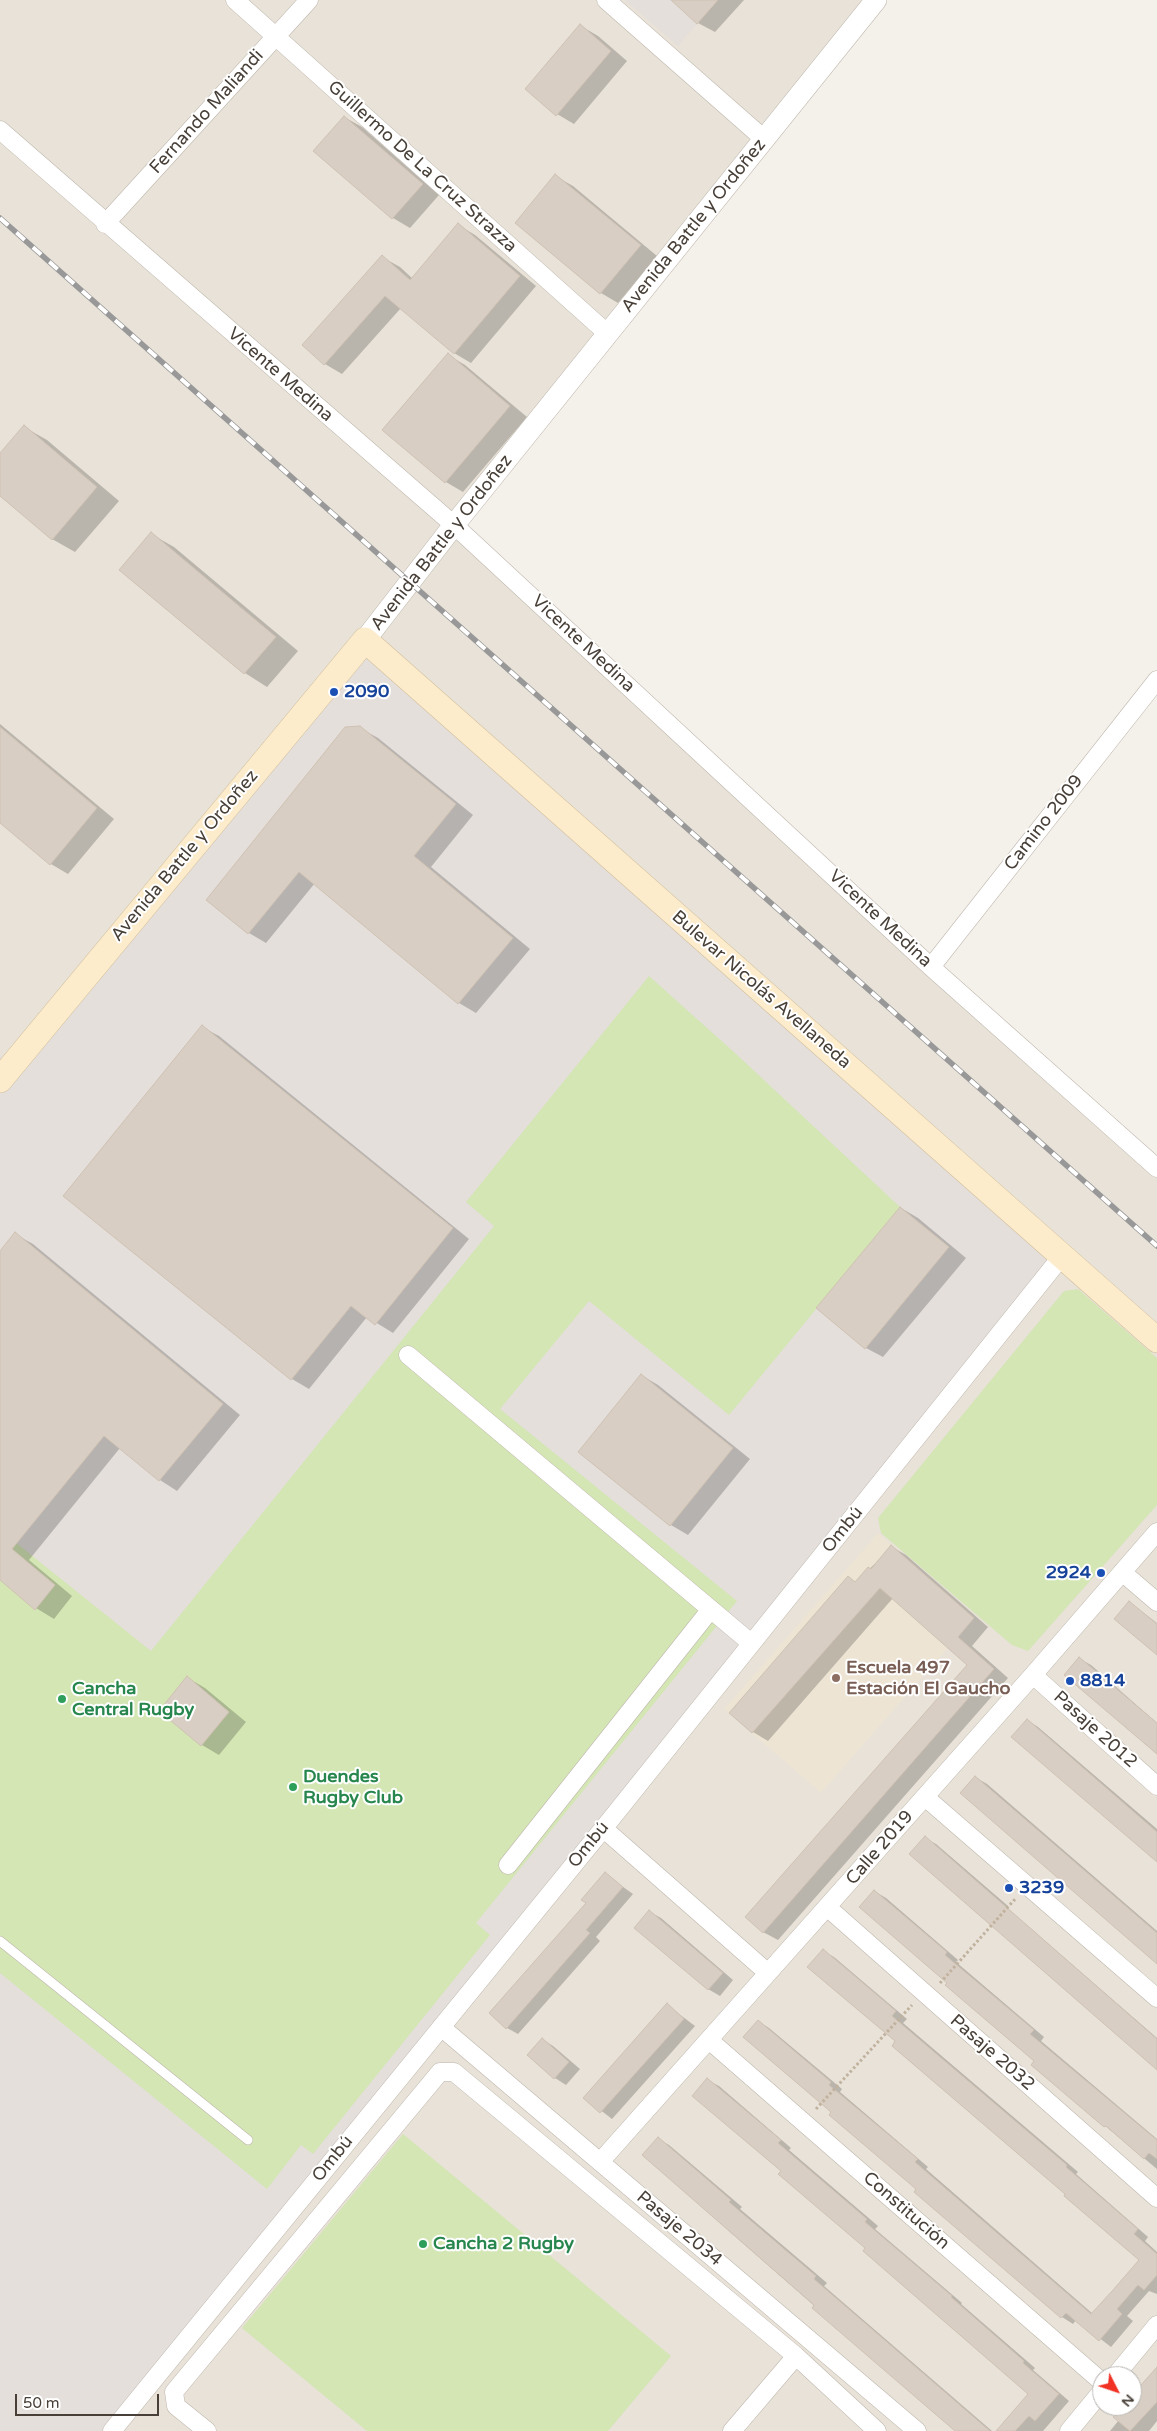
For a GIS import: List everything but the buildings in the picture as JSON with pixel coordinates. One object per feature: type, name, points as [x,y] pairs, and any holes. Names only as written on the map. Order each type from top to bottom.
[{"type":"main road","name":"Avenida Battle y Ordoñez","points":[[4,1067],[365,640]]},
{"type":"main road","name":"Bulevar Nicolás Avellaneda","points":[[365,640],[1157,1340]]},
{"type":"street","name":"Guillermo De La Cruz Strazza","points":[[235,0],[608,334]]},
{"type":"street","name":"Fernando Maliandi","points":[[106,224],[309,0]]},
{"type":"street","points":[[606,0],[764,139]]},
{"type":"street","name":"Avenida Battle y Ordoñez","points":[[365,640],[454,525],[876,0]]},
{"type":"street","name":"Vicente Medina","points":[[0,130],[454,525],[931,967],[1157,1168]]},
{"type":"street","name":"Camino 2009","points":[[931,967],[1157,680]]},
{"type":"street","name":"Ombú","points":[[112,2431],[603,1828],[1062,1256]]},
{"type":"street","points":[[408,1355],[751,1643]]},
{"type":"street","name":"Calle 2019","points":[[600,2162],[1033,1675],[1157,1532]]},
{"type":"street","points":[[1122,1572],[1157,1602]]},
{"type":"street","points":[[508,1864],[711,1609]]},
{"type":"street","name":"Pasaje 2012","points":[[1033,1675],[1157,1786]]},
{"type":"street","points":[[925,1797],[1157,1998]]},
{"type":"street","points":[[603,1828],[768,1973]]},
{"type":"street","name":"Pasaje 2032","points":[[827,1907],[1157,2198]]},
{"type":"street","name":"Pasaje 2034","points":[[441,2027],[917,2431]]},
{"type":"street","name":"Constitución","points":[[709,2040],[1092,2373]]},
{"type":"street","points":[[207,2431],[176,2406],[174,2392],[440,2072],[454,2072],[796,2356],[877,2431]]},
{"type":"street","points":[[1123,2366],[1157,2325]]},
{"type":"street","points":[[732,2431],[796,2356]]},
{"type":"street","points":[[1069,2431],[1092,2403]]},
{"type":"lane","points":[[0,1941],[248,2140]]},
{"type":"shaded area","points":[[0,0],[876,0],[454,525],[1157,1168],[1157,2431],[0,2431]]},
{"type":"shaded area","points":[[625,0],[718,0],[678,46]]},
{"type":"shaded area","points":[[365,640],[1062,1256],[112,2431],[0,2431],[0,1056],[11,1065]]},
{"type":"shaded area","name":"Escuela 497 Estación El Gaucho","points":[[878,1533],[974,1618],[821,1793],[724,1709]]},
{"type":"green space","name":"Duendes Rugby Club","points":[[649,976],[735,1053],[900,1207],[729,1415],[589,1301],[500,1409],[737,1601],[476,1923],[490,1935],[313,2154],[301,2145],[267,2189],[0,1973],[0,1530],[151,1651],[494,1226],[466,1202]]},
{"type":"green space","points":[[1078,1289],[1157,1358],[1157,1505],[1028,1651],[1012,1645],[881,1533],[878,1518],[1064,1291]]},
{"type":"green space","name":"Cancha 2 Rugby","points":[[403,2134],[671,2356],[608,2431],[367,2431],[242,2328]]},
{"type":"railway","points":[[0,218],[1157,1246]]},
{"type":"place","name":"2090","points":[[334,692]]},
{"type":"place","name":"2924","points":[[1101,1573]]},
{"type":"place","name":"Escuela 497 Estación El Gaucho","points":[[836,1678]]},
{"type":"place","name":"8814","points":[[1070,1681]]},
{"type":"place","name":"Cancha Central Rugby","points":[[62,1699]]},
{"type":"place","name":"Duendes Rugby Club","points":[[293,1787]]},
{"type":"place","name":"3239","points":[[1009,1888]]},
{"type":"place","name":"Cancha 2 Rugby","points":[[423,2244]]}]
